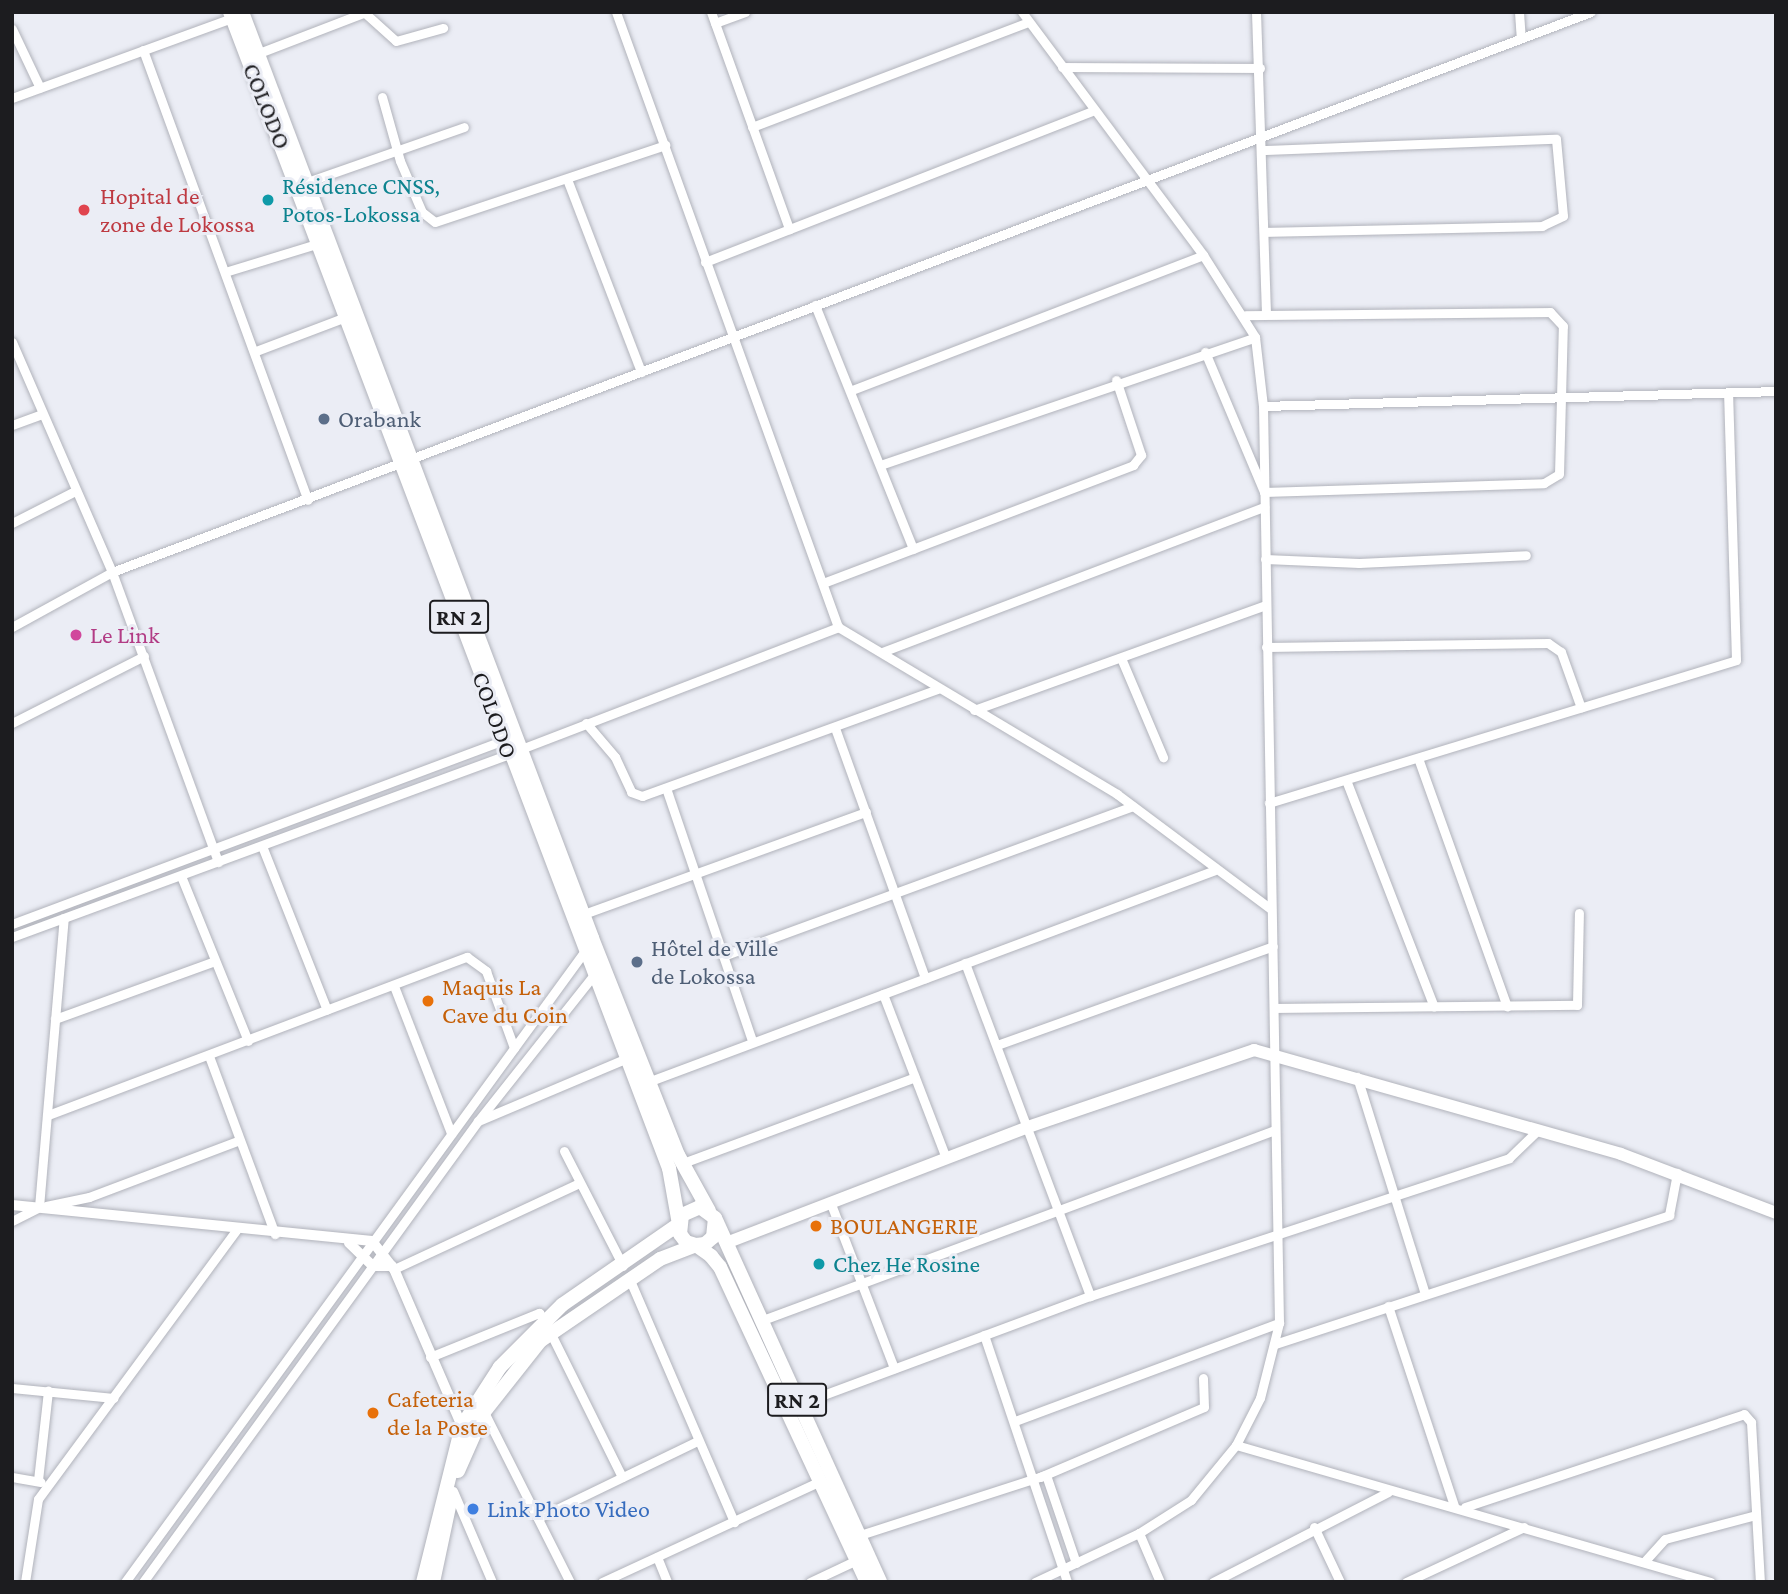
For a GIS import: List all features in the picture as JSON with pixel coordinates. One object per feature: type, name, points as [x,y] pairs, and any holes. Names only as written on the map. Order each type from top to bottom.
[{"type":"main road","name":"COLODO","points":[[235,14],[259,53],[310,181],[511,747],[643,1083],[669,1168],[679,1224]]},
{"type":"main road","name":"COLODO","points":[[235,14],[348,316],[409,461]]},
{"type":"main road","name":"COLODO","points":[[577,917],[584,953],[625,1059],[643,1083],[712,1214]]},
{"type":"main road","points":[[726,1243],[1028,1127],[1234,1053],[1276,1055],[1357,1077],[1678,1173],[1776,1213]]},
{"type":"main road","points":[[423,1582],[462,1426],[500,1367],[547,1326],[626,1272],[679,1224],[690,1209],[712,1214],[713,1237],[626,1272]]},
{"type":"main road","name":"RN 2","points":[[712,1214],[880,1582]]},
{"type":"main road","points":[[679,1224],[680,1234],[696,1245]]},
{"type":"main road","name":"RN 2","points":[[696,1245],[720,1267],[867,1582]]},
{"type":"main road","points":[[433,1582],[452,1490],[484,1412],[547,1326]]},
{"type":"street","points":[[616,12],[838,627],[1132,806],[1271,909]]},
{"type":"street","points":[[711,12],[789,229]]},
{"type":"street","points":[[715,23],[745,12]]},
{"type":"street","points":[[1021,12],[1203,255],[1246,315],[1255,337],[1262,406],[1271,909],[1276,1007],[1275,1130],[1279,1324],[1260,1398],[1236,1445],[1191,1500],[1139,1533],[1035,1582]]},
{"type":"street","points":[[1256,12],[1264,135],[1266,313]]},
{"type":"street","points":[[1519,12],[1521,38]]},
{"type":"street","points":[[12,627],[111,572],[1591,12]]},
{"type":"street","points":[[259,53],[366,13],[396,41],[443,28]]},
{"type":"street","points":[[12,98],[235,14]]},
{"type":"street","points":[[752,127],[1029,22]]},
{"type":"street","points":[[12,29],[40,88]]},
{"type":"street","points":[[143,50],[256,351],[308,499]]},
{"type":"street","points":[[1062,67],[1260,68]]},
{"type":"street","points":[[382,97],[396,152],[422,212],[435,222],[665,145]]},
{"type":"street","points":[[705,262],[1093,111]]},
{"type":"street","points":[[310,181],[464,127]]},
{"type":"street","points":[[1264,150],[1556,139],[1563,216],[1542,226],[1265,232]]},
{"type":"street","points":[[567,179],[641,372]]},
{"type":"street","points":[[225,272],[320,243]]},
{"type":"street","points":[[852,390],[1203,255]]},
{"type":"street","points":[[815,305],[883,464],[913,549]]},
{"type":"street","points":[[1246,315],[1550,312],[1563,326],[1564,393],[1559,474],[1544,483],[1264,492]]},
{"type":"street","points":[[256,351],[348,316]]},
{"type":"street","points":[[883,464],[1116,380],[1255,337]]},
{"type":"street","points":[[12,342],[111,572],[218,862]]},
{"type":"street","points":[[1205,352],[1264,492]]},
{"type":"street","points":[[823,583],[1140,460],[1116,380]]},
{"type":"street","points":[[1262,406],[1564,393],[1728,394],[1776,391]]},
{"type":"street","points":[[1269,803],[1736,660],[1728,394]]},
{"type":"street","points":[[12,425],[42,414]]},
{"type":"street","points":[[12,523],[75,491]]},
{"type":"street","points":[[882,652],[1264,507]]},
{"type":"street","points":[[1265,559],[1359,563],[1526,555]]},
{"type":"street","points":[[974,710],[1266,605]]},
{"type":"street","points":[[12,924],[213,848],[586,723],[838,627]]},
{"type":"street","points":[[1266,647],[1548,643],[1561,652],[1581,708]]},
{"type":"street","points":[[12,723],[144,656]]},
{"type":"street","points":[[1121,658],[1163,757]]},
{"type":"street","points":[[586,723],[615,757],[635,797],[835,728],[937,689]]},
{"type":"street","points":[[835,728],[925,978]]},
{"type":"street","points":[[12,937],[262,846],[511,747]]},
{"type":"street","points":[[1418,758],[1507,1007]]},
{"type":"street","points":[[1346,780],[1434,1007]]},
{"type":"street","points":[[666,788],[752,1040]]},
{"type":"street","points":[[723,956],[1132,806]]},
{"type":"street","points":[[577,917],[866,812]]},
{"type":"street","points":[[262,846],[327,1010]]},
{"type":"street","points":[[643,1083],[752,1040],[1215,870]]},
{"type":"street","points":[[181,876],[248,1041]]},
{"type":"street","points":[[1276,1007],[1577,1005],[1579,913]]},
{"type":"street","points":[[39,1207],[64,918]]},
{"type":"street","points":[[997,1045],[1273,946]]},
{"type":"street","points":[[125,1582],[584,953]]},
{"type":"street","points":[[48,1115],[467,957],[479,960],[514,1048]]},
{"type":"street","points":[[55,1019],[215,961]]},
{"type":"street","points":[[965,964],[1090,1296]]},
{"type":"street","points":[[143,1582],[478,1121],[593,976]]},
{"type":"street","points":[[394,986],[451,1133]]},
{"type":"street","points":[[883,994],[946,1158]]},
{"type":"street","points":[[209,1056],[275,1234]]},
{"type":"street","points":[[478,1121],[625,1059]]},
{"type":"street","points":[[683,1163],[915,1077]]},
{"type":"street","points":[[1357,1077],[1426,1293]]},
{"type":"street","points":[[760,1321],[1060,1213],[1275,1130]]},
{"type":"street","points":[[799,1404],[1090,1296],[1395,1198],[1509,1158],[1537,1131]]},
{"type":"street","points":[[12,1221],[39,1207],[89,1197],[240,1140]]},
{"type":"street","points":[[564,1151],[626,1272],[734,1522]]},
{"type":"street","points":[[1275,1344],[1669,1215],[1678,1173]]},
{"type":"street","points":[[349,1243],[360,1257],[373,1266],[393,1268],[579,1183]]},
{"type":"street","points":[[831,1204],[894,1368]]},
{"type":"street","points":[[12,1205],[349,1243],[372,1241],[384,1250],[393,1268],[462,1426]]},
{"type":"street","points":[[25,1582],[33,1511],[47,1487],[236,1230]]},
{"type":"street","points":[[1388,1306],[1454,1504]]},
{"type":"street","points":[[430,1357],[539,1313],[622,1477]]},
{"type":"street","points":[[1015,1421],[1279,1324]]},
{"type":"street","points":[[984,1335],[1065,1567],[1067,1582]]},
{"type":"street","points":[[1035,1479],[1204,1407],[1203,1378]]},
{"type":"street","points":[[12,1388],[114,1398]]},
{"type":"street","points":[[38,1480],[48,1391]]},
{"type":"street","points":[[484,1412],[570,1582]]},
{"type":"street","points":[[1465,1507],[1736,1413],[1751,1422],[1760,1582]]},
{"type":"street","points":[[538,1518],[697,1441]]},
{"type":"street","points":[[1236,1445],[1388,1492],[1465,1507],[1711,1582]]},
{"type":"street","points":[[860,1535],[1045,1475],[1076,1563]]},
{"type":"street","points":[[12,1477],[38,1480],[47,1487]]},
{"type":"street","points":[[602,1582],[821,1481]]},
{"type":"street","points":[[452,1490],[492,1582]]},
{"type":"street","points":[[1213,1582],[1314,1527],[1388,1492]]},
{"type":"street","points":[[1644,1562],[1665,1539],[1756,1515]]},
{"type":"street","points":[[1314,1527],[1340,1582]]},
{"type":"street","points":[[1406,1582],[1524,1527]]},
{"type":"street","points":[[1139,1533],[1160,1582]]},
{"type":"street","points":[[657,1557],[667,1582]]},
{"type":"street","points":[[810,1582],[857,1560]]},
{"type":"place","name":"Résidence CNSS, Potos-Lokossa","points":[[268,200]]},
{"type":"place","name":"Hopital de zone de Lokossa","points":[[84,210]]},
{"type":"place","name":"Orabank","points":[[324,419]]},
{"type":"place","name":"Le Link","points":[[76,635]]},
{"type":"place","name":"Hôtel de Ville de Lokossa","points":[[637,962]]},
{"type":"place","name":"Maquis La Cave du Coin","points":[[428,1001]]},
{"type":"place","name":"BOULANGERIE","points":[[816,1226]]},
{"type":"place","name":"Chez He Rosine","points":[[819,1264]]},
{"type":"place","name":"Cafeteria de la Poste","points":[[373,1413]]},
{"type":"place","name":"Link Photo Video","points":[[473,1509]]}]
